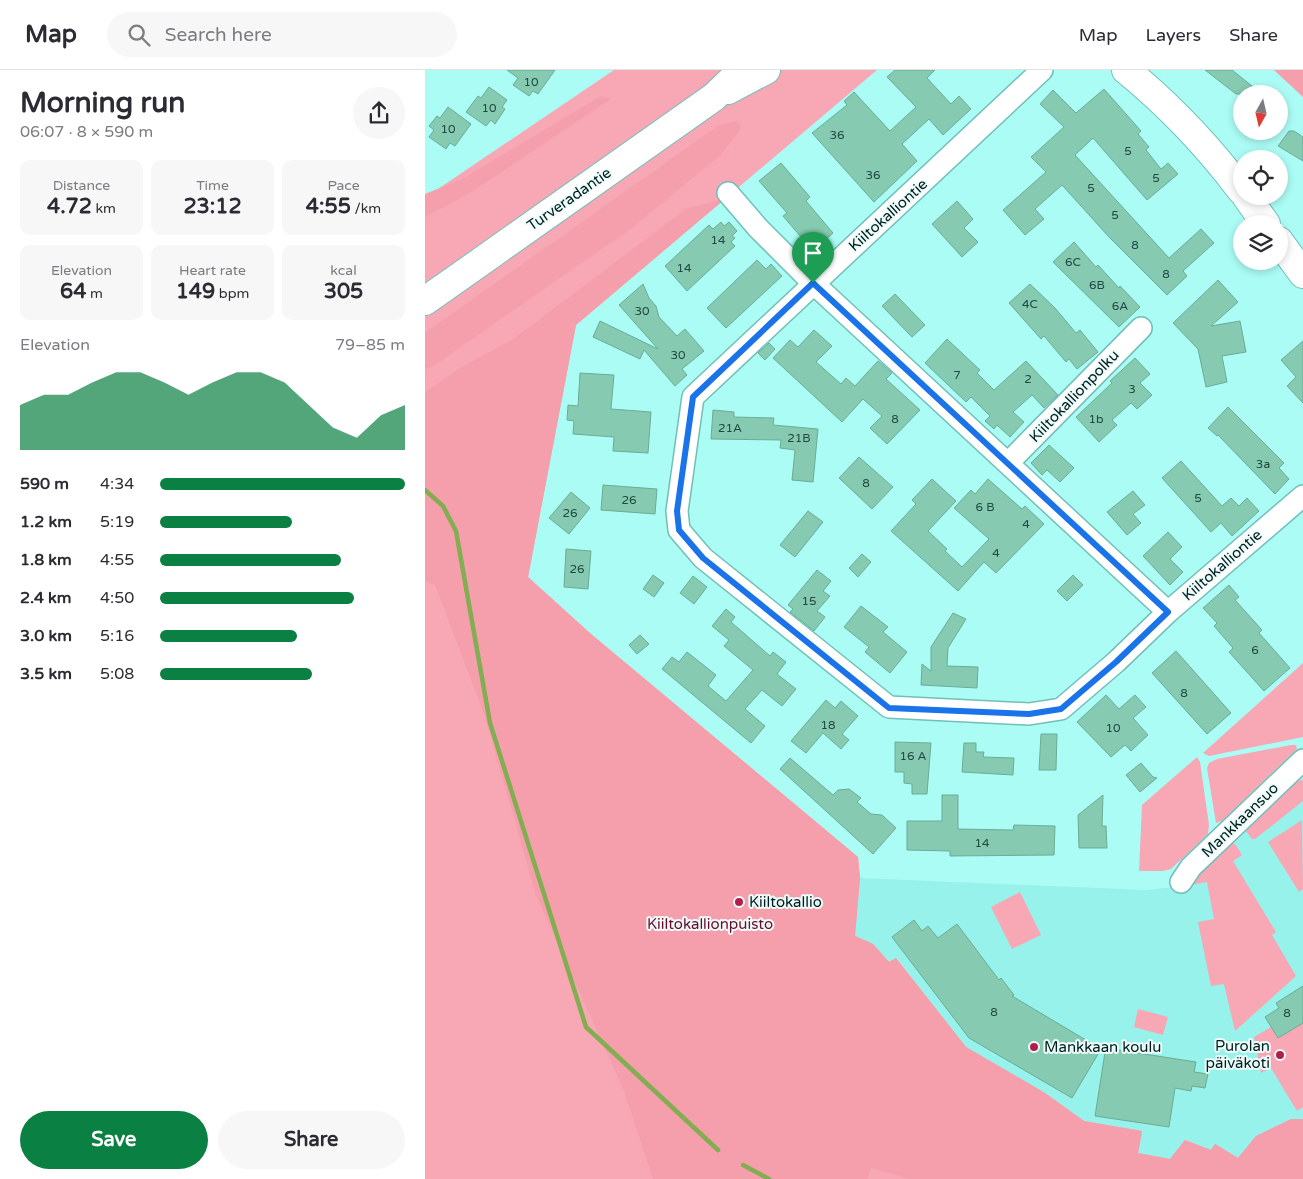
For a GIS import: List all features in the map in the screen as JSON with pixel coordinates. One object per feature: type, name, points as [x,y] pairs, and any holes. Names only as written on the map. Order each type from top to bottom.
[{"type":"main road","name":"Turveradantie","points":[[714,97],[742,70]]},
{"type":"main road","name":"Turveradantie","points":[[425,301],[714,97],[767,70]]},
{"type":"main road","points":[[1126,70],[1155,93],[1188,125],[1233,180]]},
{"type":"main road","points":[[1288,253],[1303,274]]},
{"type":"street","name":"Kiiltokalliontie","points":[[1042,70],[693,397],[677,511],[679,530],[703,558],[889,708],[1029,714],[1061,709],[1116,662],[1168,612],[1303,496]]},
{"type":"street","points":[[729,193],[758,228],[813,283],[1168,612]]},
{"type":"street","name":"Kiiltokallionpolku","points":[[1008,464],[1141,328]]},
{"type":"street","name":"Mankkaansuo","points":[[1181,882],[1191,867],[1303,760]]},
{"type":"shaded area","points":[[1303,770],[1303,1119],[1291,1119],[1256,1136],[1238,1159],[1215,1145],[1211,1150],[1186,1140],[1170,1159],[1138,1153],[1141,1131],[1084,1121],[1045,1093],[965,1047],[897,958],[889,962],[873,944],[855,937],[860,878],[1146,890],[1176,887]]},
{"type":"green space","points":[[614,70],[735,70],[425,293],[425,194],[432,193]]},
{"type":"green space","name":"Kiiltokallionpuisto","points":[[778,70],[877,70],[576,325],[528,577],[591,634],[858,857],[860,878],[855,936],[873,944],[889,962],[896,958],[966,1047],[1045,1093],[1084,1121],[1142,1131],[1138,1153],[1170,1159],[1185,1140],[1211,1150],[1215,1144],[1238,1158],[1256,1136],[1291,1119],[1303,1119],[1303,1179],[425,1179],[425,310],[694,120]]},
{"type":"green space","points":[[1274,70],[1303,70],[1303,97]]},
{"type":"green space","points":[[601,96],[611,99],[470,193],[425,217],[425,194],[462,179]]},
{"type":"green space","points":[[735,121],[741,125],[740,130],[720,156],[629,230],[432,367],[425,369],[425,333],[719,125]]},
{"type":"green space","name":"Kiiltokallionpuisto","points":[[725,199],[576,325],[528,577],[591,634],[858,857],[860,878],[855,936],[873,944],[889,962],[896,958],[966,1047],[1045,1093],[1084,1121],[1142,1131],[1138,1153],[1170,1159],[1185,1140],[1211,1150],[1215,1144],[1238,1158],[1256,1136],[1291,1119],[1303,1119],[1303,1179],[910,1179],[871,1168],[868,1179],[653,1179],[624,1091],[536,895],[484,714],[435,585],[425,582],[425,392],[460,368],[512,340],[687,208]]},
{"type":"green space","points":[[1303,663],[1303,737],[1209,756],[1203,753]]},
{"type":"green space","points":[[1296,745],[1297,749],[1222,821],[1216,823],[1207,768],[1209,763],[1217,759]]},
{"type":"green space","points":[[1197,757],[1200,762],[1209,825],[1208,834],[1171,869],[1139,871],[1142,805]]},
{"type":"green space","points":[[1303,780],[1303,801],[1255,839],[1252,839],[1244,826],[1292,781]]},
{"type":"green space","points":[[1302,820],[1303,889],[1299,892],[1268,842]]},
{"type":"green space","points":[[1229,841],[1236,845],[1242,855],[1233,861],[1276,932],[1272,935],[1296,976],[1235,1031],[1224,984],[1211,986],[1198,922],[1214,919],[1207,882],[1190,885],[1191,879]]},
{"type":"green space","points":[[1020,892],[1041,935],[1012,949],[991,907]]},
{"type":"green space","points":[[1138,1009],[1168,1017],[1163,1035],[1134,1027]]},
{"type":"green space","name":"Purolan päiväkoti","points":[[1303,1023],[1303,1107],[1297,1111],[1271,1068],[1261,1073],[1254,1037],[1271,1027],[1278,1038]]},
{"type":"building","points":[[507,70],[555,70],[538,94],[533,91],[529,96],[513,85],[518,78]]},
{"type":"building","points":[[895,70],[935,70],[927,78],[951,104],[959,96],[971,109],[943,135],[929,119],[902,144],[917,161],[874,202],[812,133],[847,105],[844,101],[854,92],[890,131],[916,107],[887,77]]},
{"type":"building","points":[[1205,70],[1232,70],[1251,85],[1233,85],[1233,92]]},
{"type":"building","points":[[489,87],[507,100],[502,107],[505,109],[495,124],[491,120],[486,126],[466,112],[478,96],[481,98]]},
{"type":"building","points":[[1104,89],[1141,131],[1138,134],[1149,147],[1146,150],[1161,169],[1168,163],[1178,174],[1147,200],[1093,138],[1075,155],[1169,258],[1201,229],[1214,243],[1183,271],[1187,276],[1167,295],[1109,237],[1062,185],[1035,209],[1044,219],[1025,235],[1003,210],[1046,172],[1031,157],[1064,127],[1040,104],[1053,90],[1076,113]]},
{"type":"building","points":[[448,107],[471,124],[455,146],[450,143],[446,149],[429,137],[434,130],[429,126],[437,116],[440,118]]},
{"type":"building","points":[[1294,131],[1303,137],[1303,161],[1288,152],[1288,150],[1278,146],[1282,140],[1288,140],[1288,132]]},
{"type":"building","points":[[781,163],[810,197],[806,201],[833,233],[813,251],[783,216],[787,213],[759,181]]},
{"type":"building","points":[[957,201],[973,219],[964,228],[978,242],[962,257],[932,224]]},
{"type":"building","points":[[721,222],[724,226],[729,222],[737,231],[732,236],[735,238],[731,242],[735,246],[687,291],[665,266],[709,225],[713,229]]},
{"type":"building","points":[[1074,242],[1096,267],[1098,265],[1140,307],[1119,327],[1053,262]]},
{"type":"building","points":[[757,260],[766,269],[771,264],[782,276],[726,328],[707,308]]},
{"type":"building","points":[[1218,280],[1238,302],[1211,326],[1240,321],[1246,352],[1222,356],[1227,382],[1206,387],[1198,349],[1173,323]]},
{"type":"building","points":[[643,284],[649,298],[656,306],[659,317],[677,336],[685,329],[704,351],[682,369],[687,375],[675,386],[644,350],[640,359],[593,337],[600,321],[658,349],[619,305]]},
{"type":"building","points":[[1030,284],[1055,308],[1076,333],[1080,330],[1098,352],[1077,369],[1069,359],[1066,362],[1044,336],[1041,339],[1009,303]]},
{"type":"building","points":[[895,294],[925,325],[912,337],[882,306]]},
{"type":"building","points":[[814,330],[832,346],[816,362],[841,384],[846,378],[855,386],[878,361],[892,373],[886,379],[920,410],[887,444],[870,428],[882,416],[863,399],[842,422],[773,358],[790,340],[798,347]]},
{"type":"building","points":[[947,339],[980,370],[977,373],[994,390],[1026,361],[1058,395],[1044,408],[1032,395],[1013,412],[1024,422],[1010,437],[997,425],[994,429],[985,421],[990,416],[971,397],[966,402],[925,363]]},
{"type":"building","points":[[1303,341],[1303,403],[1287,386],[1296,377],[1281,360]]},
{"type":"building","points":[[769,343],[775,349],[765,360],[758,353]]},
{"type":"building","points":[[1135,358],[1150,374],[1140,383],[1152,395],[1137,409],[1131,403],[1112,420],[1117,425],[1099,442],[1076,417]]},
{"type":"building","points":[[580,373],[614,375],[611,409],[651,412],[648,453],[613,451],[614,437],[573,434],[574,421],[567,420],[568,405],[578,406]]},
{"type":"building","points":[[1228,407],[1284,463],[1279,468],[1289,479],[1275,494],[1218,435],[1208,428]]},
{"type":"building","points":[[713,410],[734,412],[734,417],[774,418],[773,425],[818,429],[813,482],[792,480],[795,450],[780,448],[781,440],[711,439]]},
{"type":"building","points":[[1049,445],[1074,468],[1060,482],[1047,470],[1042,475],[1031,463]]},
{"type":"building","points":[[859,457],[893,487],[872,509],[839,478]]},
{"type":"building","points":[[1181,461],[1222,506],[1231,498],[1239,506],[1247,498],[1259,511],[1232,536],[1221,523],[1211,532],[1162,478]]},
{"type":"building","points":[[932,479],[956,501],[928,531],[962,567],[989,539],[954,508],[971,490],[975,494],[988,479],[1022,509],[1025,506],[1044,524],[996,573],[984,562],[958,591],[891,531],[916,504],[912,500]]},
{"type":"building","points":[[603,485],[657,489],[655,514],[601,510]]},
{"type":"building","points":[[1133,491],[1145,505],[1133,514],[1141,523],[1127,535],[1107,512]]},
{"type":"building","points":[[571,492],[590,508],[569,534],[549,518]]},
{"type":"building","points":[[808,511],[823,522],[795,557],[780,545]]},
{"type":"building","points":[[1168,532],[1182,547],[1170,559],[1183,572],[1170,585],[1143,556]]},
{"type":"building","points":[[566,549],[591,551],[588,589],[564,587]]},
{"type":"building","points":[[862,554],[871,562],[858,577],[849,568]]},
{"type":"building","points":[[817,570],[831,581],[823,591],[830,596],[817,611],[825,617],[814,631],[790,612],[793,609],[788,605]]},
{"type":"building","points":[[653,575],[664,583],[654,597],[643,589]]},
{"type":"building","points":[[1073,575],[1083,585],[1067,601],[1057,591]]},
{"type":"building","points":[[693,576],[707,587],[694,604],[680,593]]},
{"type":"building","points":[[1229,585],[1239,597],[1235,600],[1262,630],[1259,633],[1290,668],[1264,691],[1229,652],[1233,648],[1214,626],[1217,623],[1203,608]]},
{"type":"building","points":[[861,606],[888,627],[883,632],[907,652],[890,673],[865,652],[869,647],[844,627]]},
{"type":"building","points":[[726,609],[735,617],[731,622],[770,656],[773,652],[786,662],[777,674],[796,689],[782,706],[762,690],[745,709],[765,726],[751,743],[662,669],[672,657],[679,662],[687,652],[716,675],[708,686],[726,701],[753,670],[724,646],[729,640],[712,626]]},
{"type":"building","points":[[953,613],[966,619],[948,648],[947,666],[978,667],[977,688],[921,685],[922,664],[931,671],[931,647]]},
{"type":"building","points":[[640,635],[649,644],[637,654],[629,645]]},
{"type":"building","points":[[1176,651],[1231,713],[1207,734],[1152,673]]},
{"type":"building","points":[[1106,695],[1119,709],[1135,695],[1146,707],[1133,718],[1148,735],[1131,751],[1125,745],[1111,757],[1077,722]]},
{"type":"building","points":[[826,700],[835,708],[841,701],[858,716],[842,734],[849,740],[841,749],[823,733],[806,753],[791,741]]},
{"type":"building","points":[[1041,734],[1057,734],[1056,770],[1039,770]]},
{"type":"building","points":[[895,742],[931,743],[927,794],[912,794],[912,784],[904,783],[904,772],[895,772]]},
{"type":"building","points":[[964,743],[976,743],[976,752],[984,752],[983,757],[1014,758],[1013,775],[962,772]]},
{"type":"building","points":[[790,758],[833,795],[838,790],[849,789],[861,798],[857,802],[871,814],[882,815],[896,828],[873,854],[780,769]]},
{"type":"building","points":[[1141,763],[1153,777],[1157,778],[1140,792],[1126,775]]},
{"type":"building","points":[[942,795],[958,795],[958,829],[1013,830],[1014,825],[1055,826],[1054,855],[950,856],[950,851],[907,850],[907,821],[942,821]]},
{"type":"building","points":[[1103,795],[1102,826],[1106,826],[1107,848],[1079,848],[1078,815]]},
{"type":"building","points":[[914,920],[922,931],[928,926],[938,938],[957,924],[999,980],[1001,978],[1014,995],[1012,996],[1101,1049],[1072,1098],[969,1038],[892,937]]},
{"type":"building","points":[[1303,986],[1303,1023],[1278,1038],[1265,1017],[1279,1008],[1276,1003]]},
{"type":"building","points":[[1106,1046],[1118,1048],[1118,1050],[1196,1062],[1194,1072],[1208,1074],[1205,1088],[1192,1086],[1191,1091],[1175,1088],[1169,1127],[1095,1116]]},
{"type":"waterway","points":[[425,490],[443,506],[456,531],[490,723],[586,1027],[718,1150]]},
{"type":"waterway","points":[[743,1165],[769,1179]]},
{"type":"place","name":"Kiiltokallio","points":[[739,902]]},
{"type":"place","name":"Mankkaan koulu","points":[[1034,1047]]},
{"type":"place","name":"Purolan päiväkoti","points":[[1280,1055]]},
{"type":"route","points":[[813,283],[1168,612],[1116,662],[1061,709],[1029,714],[889,708],[703,558],[679,530],[677,511],[693,397],[813,283]]}]
